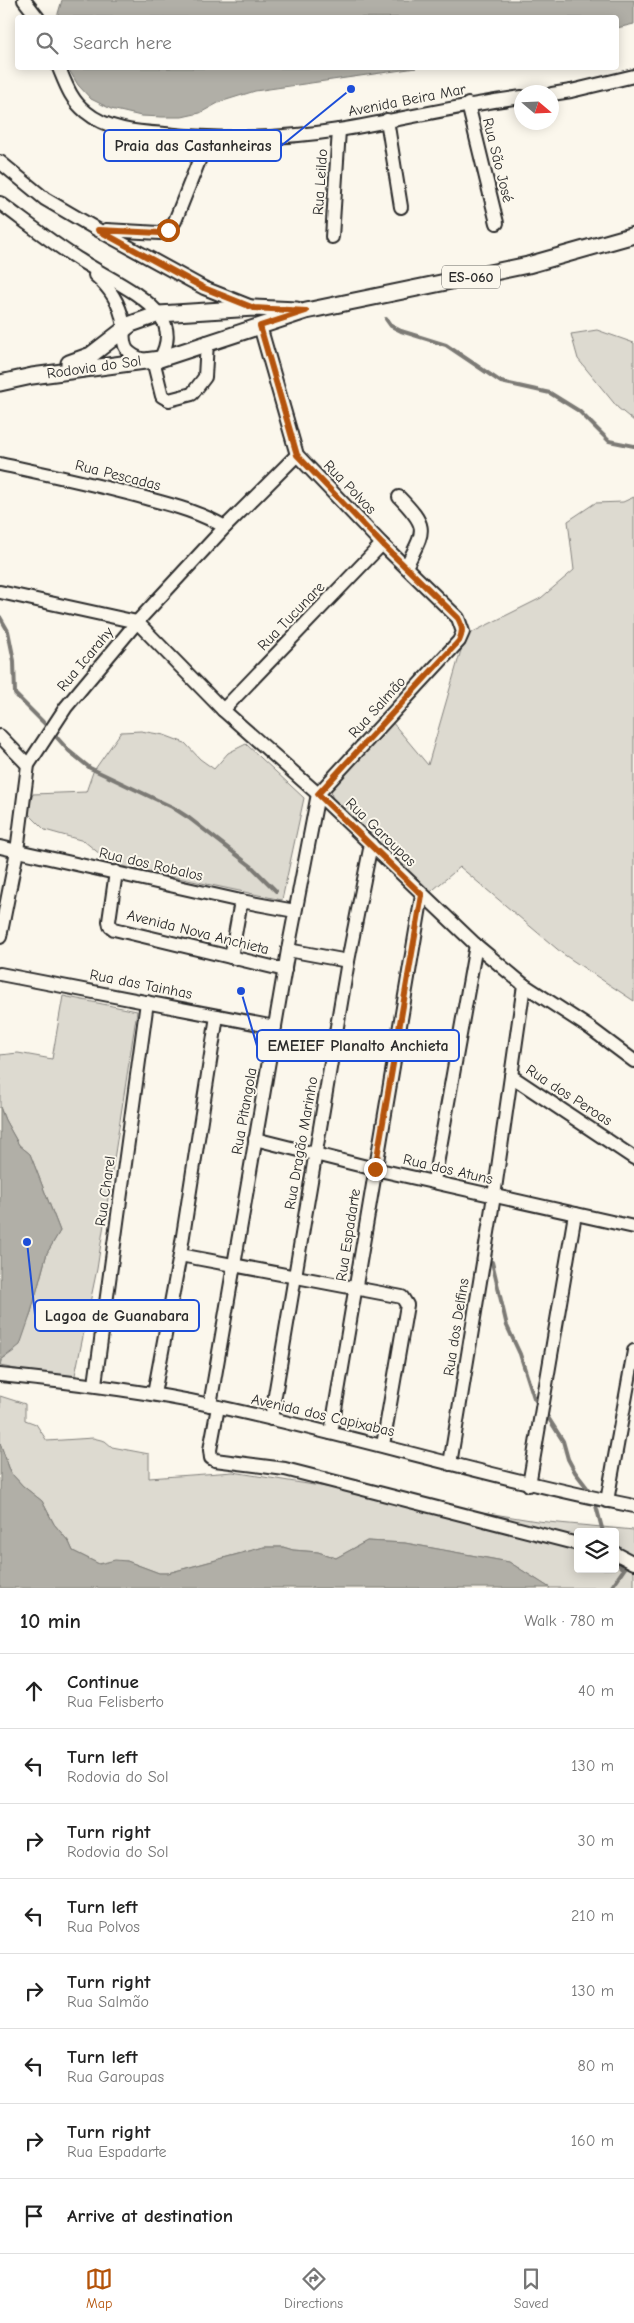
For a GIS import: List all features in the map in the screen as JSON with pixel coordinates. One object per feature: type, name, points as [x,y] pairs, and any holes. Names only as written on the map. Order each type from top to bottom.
[{"type":"main road","name":"ES-060","points":[[306,311],[528,265],[634,235]]},
{"type":"main road","name":"Rodovia do Sol","points":[[32,376],[92,355],[131,324],[160,314],[254,308],[306,311]]},
{"type":"main road","name":"Rodovia do Sol","points":[[32,376],[152,360],[306,311]]},
{"type":"main road","name":"ES-060","points":[[0,383],[32,376]]},
{"type":"street","points":[[24,0],[36,15]]},
{"type":"street","name":"Avenida Beira Mar","points":[[60,70],[72,98],[86,113],[104,124],[139,132],[208,138],[284,136],[339,130],[468,104],[514,98]]},
{"type":"street","points":[[559,93],[634,76]]},
{"type":"street","name":"Rua São José","points":[[468,104],[497,223]]},
{"type":"street","points":[[386,120],[401,207]]},
{"type":"street","name":"Rua Leildo","points":[[332,237],[339,130]]},
{"type":"street","points":[[98,230],[160,233],[168,230],[175,220],[208,138]]},
{"type":"street","name":"Rodovia do Sol","points":[[0,162],[45,199],[98,230],[204,288],[254,308]]},
{"type":"street","points":[[0,203],[78,260],[145,301],[160,314],[167,332],[167,341],[152,360]]},
{"type":"street","points":[[78,260],[102,281],[115,299],[124,330],[123,340],[127,350],[134,356],[152,360]]},
{"type":"street","name":"Rua Polvos","points":[[260,326],[297,455],[382,544],[458,618],[462,632],[459,641]]},
{"type":"street","points":[[152,360],[162,396],[169,400],[192,394],[205,377],[207,342]]},
{"type":"street","name":"Rua Icarahy","points":[[0,937],[16,851],[28,765],[66,707],[137,622],[224,527],[297,455]]},
{"type":"street","name":"Rua Pescadas","points":[[0,464],[118,490],[183,508],[207,517],[224,527]]},
{"type":"street","points":[[399,497],[422,525],[422,535],[406,567]]},
{"type":"street","name":"Rua Tucunare","points":[[224,710],[382,544]]},
{"type":"street","points":[[0,592],[137,622]]},
{"type":"street","name":"Rua Garoupas","points":[[137,622],[224,710],[318,794],[476,945],[524,985],[590,1028],[634,1061]]},
{"type":"street","name":"Rua Salmão","points":[[318,794],[459,641]]},
{"type":"street","points":[[0,736],[28,765]]},
{"type":"street","name":"Rua Pitangola","points":[[318,794],[288,950],[234,1265],[214,1406],[210,1450],[212,1458],[285,1470],[574,1543]]},
{"type":"street","name":"Rua Dragão Marinho","points":[[271,1419],[348,960],[371,844]]},
{"type":"street","name":"Rua dos Robalos","points":[[0,847],[241,901],[295,911]]},
{"type":"street","name":"Avenida Nova Anchieta","points":[[116,872],[109,921],[110,926],[114,929],[285,970]]},
{"type":"street","name":"Rua Espadarte","points":[[330,1433],[422,895]]},
{"type":"street","points":[[231,958],[241,901]]},
{"type":"street","points":[[434,1181],[476,945]]},
{"type":"street","points":[[288,950],[348,960]]},
{"type":"street","name":"Rua das Tainhas","points":[[0,974],[275,1028]]},
{"type":"street","name":"Rua dos Delfins","points":[[450,1464],[494,1196],[524,985]]},
{"type":"street","name":"Rua Charel","points":[[95,1384],[148,1002]]},
{"type":"street","points":[[154,1394],[180,1255],[217,1016]]},
{"type":"street","name":"Rua dos Peroas","points":[[511,1076],[634,1158]]},
{"type":"street","name":"Rua dos Atuns","points":[[255,1139],[375,1169],[634,1227]]},
{"type":"street","points":[[529,1485],[575,1214]]},
{"type":"street","points":[[180,1255],[402,1297],[407,1305],[383,1446]]},
{"type":"street","points":[[607,1501],[634,1351]]},
{"type":"street","name":"Avenida dos Capixabas","points":[[0,1375],[95,1384],[214,1406],[383,1446],[529,1485],[634,1506]]},
{"type":"street","points":[[619,1555],[634,1563]]},
{"type":"shaded area","points":[[62,0],[634,0],[634,24],[619,28],[619,15],[58,15]]},
{"type":"shaded area","points":[[69,70],[402,70],[255,91],[220,102],[200,113],[182,117],[141,116],[111,109],[91,99],[78,85]]},
{"type":"shaded area","points":[[597,330],[634,343],[634,421],[618,408],[578,359],[571,334]]},
{"type":"shaded area","points":[[634,497],[634,1001],[563,954],[460,867],[427,895],[333,803],[331,791],[335,781],[392,722],[428,765],[465,636],[541,598],[574,570],[568,521],[595,503],[623,502]]},
{"type":"shaded area","points":[[141,731],[164,735],[185,743],[200,759],[214,769],[228,753],[246,744],[304,798],[282,900],[112,864],[84,841],[45,830],[27,812],[33,794],[86,792],[93,772],[121,732]]},
{"type":"shaded area","points":[[63,996],[137,1011],[97,1269],[74,1380],[0,1366],[1,1360],[14,1351],[30,1316],[47,1253],[60,1231],[30,1154],[19,1145],[0,1107],[0,1055],[18,1053],[52,1059]]},
{"type":"shaded area","points":[[0,1107],[19,1145],[30,1154],[60,1231],[47,1253],[20,1345],[1,1360],[0,1366]]},
{"type":"shaded area","points":[[0,1396],[25,1404],[25,1420],[36,1424],[47,1441],[93,1438],[105,1441],[112,1447],[149,1454],[149,1478],[233,1472],[537,1521],[612,1528],[574,1528],[574,1573],[619,1573],[619,1529],[634,1530],[634,1588],[550,1588],[509,1562],[405,1543],[367,1541],[336,1558],[318,1552],[293,1550],[283,1547],[264,1547],[168,1573],[159,1573],[127,1561],[99,1564],[73,1551],[69,1542],[54,1524],[42,1501],[23,1486],[11,1473],[0,1443]]},
{"type":"shaded area","points":[[0,1443],[11,1473],[23,1486],[42,1501],[54,1524],[69,1542],[73,1551],[99,1564],[115,1560],[127,1561],[159,1573],[168,1573],[264,1547],[283,1547],[293,1550],[318,1552],[336,1558],[367,1541],[405,1543],[509,1562],[550,1588],[0,1588]]},
{"type":"waterway","points":[[386,319],[391,326],[401,331],[446,345],[501,382],[550,393],[579,411],[609,441],[634,446]]},
{"type":"waterway","points":[[0,617],[8,631],[14,661],[15,694],[69,751],[90,768],[172,807],[189,818],[251,866],[276,891]]},
{"type":"waterway","points":[[492,1262],[507,1326],[520,1354],[534,1398],[540,1406]]},
{"type":"waterway","points":[[544,1411],[563,1441],[568,1459],[575,1472],[591,1493]]},
{"type":"waterway","points":[[595,1502],[602,1528]]},
{"type":"waterway","points":[[611,1588],[629,1562]]},
{"type":"waterway","points":[[619,1565],[623,1569]]},
{"type":"place","name":"Praia das Castanheiras","points":[[351,89]]},
{"type":"place","name":"EMEIEF Planalto Anchieta","points":[[241,991]]},
{"type":"place","name":"Lagoa de Guanabara","points":[[27,1242]]},
{"type":"route","points":[[168,230],[160,233],[98,230],[204,288],[254,308],[306,311],[260,326],[297,455],[382,544],[458,618],[462,626],[459,641],[318,794],[422,895],[375,1169]]}]
